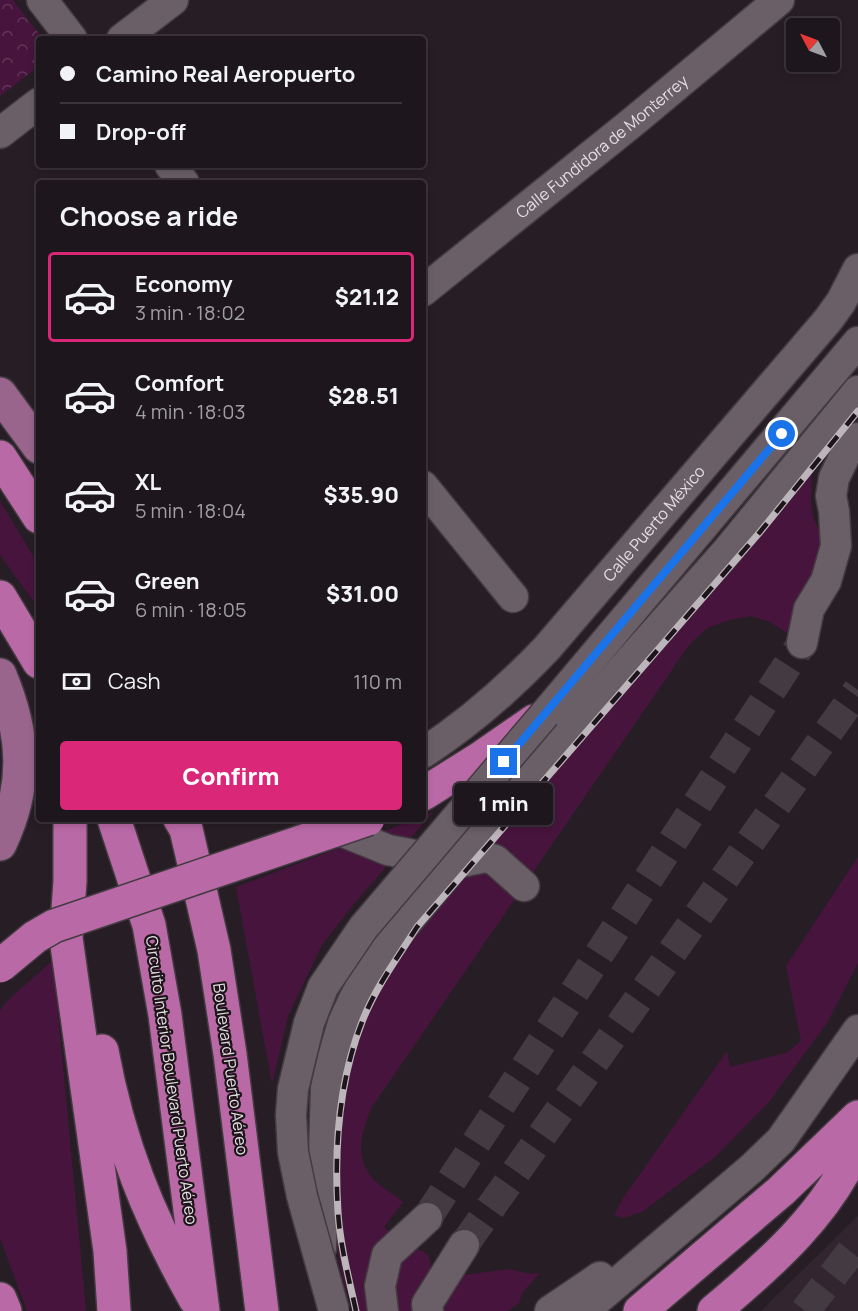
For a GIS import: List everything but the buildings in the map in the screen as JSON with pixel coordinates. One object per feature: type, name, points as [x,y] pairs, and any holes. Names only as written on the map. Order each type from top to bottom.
[{"type":"highway","points":[[0,457],[36,512]]},
{"type":"highway","points":[[0,597],[36,657]]},
{"type":"highway","points":[[426,792],[545,714]]},
{"type":"highway","points":[[70,822],[70,881],[66,938],[110,1251],[114,1311]]},
{"type":"highway","name":"Circuito Interior Boulevard Puerto Aéreo","points":[[115,822],[149,925],[165,1015],[203,1311]]},
{"type":"highway","name":"Boulevard Puerto Aéreo","points":[[184,822],[214,950],[230,1054],[262,1311]]},
{"type":"highway","points":[[0,966],[17,950],[54,926],[359,822]]},
{"type":"highway","points":[[70,881],[88,953],[110,1094],[126,1150],[153,1218],[203,1311]]},
{"type":"highway","points":[[640,1311],[781,1191],[858,1139]]},
{"type":"highway","points":[[714,1311],[746,1284],[807,1221],[839,1180],[858,1139]]},
{"type":"highway","points":[[0,1299],[5,1311]]},
{"type":"main road","points":[[0,394],[36,443]]},
{"type":"main road","points":[[0,675],[16,720],[21,775],[16,802],[0,844]]},
{"type":"street","points":[[42,0],[70,36]]},
{"type":"street","points":[[126,36],[173,0]]},
{"type":"street","name":"Calle Fundidora de Monterrey","points":[[426,289],[634,122],[779,0]]},
{"type":"street","points":[[0,133],[36,104]]},
{"type":"street","points":[[172,168],[182,180]]},
{"type":"street","name":"Calle Puerto México","points":[[426,751],[485,708],[525,672],[547,648],[828,321],[858,269]]},
{"type":"street","points":[[333,1311],[302,1196],[293,1152],[291,1115],[293,1089],[309,1023],[323,987],[363,928],[858,342]]},
{"type":"street","points":[[333,1311],[324,1276],[320,1224],[326,1088],[343,1023],[370,969],[540,762],[727,550],[858,391]]},
{"type":"street","points":[[802,642],[809,609],[826,581],[836,546],[831,496],[834,478],[841,462],[858,438]]},
{"type":"street","points":[[817,442],[841,462]]},
{"type":"street","points":[[426,490],[513,597]]},
{"type":"street","points":[[834,511],[858,534]]},
{"type":"street","points":[[319,822],[388,850],[456,863],[485,857],[495,860],[524,886]]},
{"type":"street","points":[[584,1311],[752,1168],[781,1140],[858,1030]]},
{"type":"street","points":[[383,1311],[380,1286],[387,1256],[427,1218]]},
{"type":"street","points":[[550,1311],[635,1254],[667,1240]]},
{"type":"street","points":[[428,1311],[427,1305],[464,1245]]},
{"type":"shaded area","points":[[858,1216],[858,1311],[761,1311],[778,1294]]},
{"type":"green space","points":[[0,0],[13,0],[41,36],[36,36],[36,68],[0,96]]},
{"type":"green space","points":[[812,470],[813,517],[828,551],[796,639],[770,622],[751,616],[729,620],[707,628],[689,645],[372,1107],[362,1136],[364,1165],[376,1182],[403,1202],[384,1227],[392,1234],[372,1311],[355,1311],[343,1277],[337,1238],[335,1200],[337,1128],[344,1066],[369,996],[418,921]]},
{"type":"green space","points":[[0,501],[36,561],[36,605],[0,555]]},
{"type":"green space","points":[[408,822],[424,822],[322,945],[288,1016],[272,1084],[236,887]]},
{"type":"green space","points":[[858,857],[858,963],[827,1023],[769,1102],[715,1157],[642,1212],[623,1218],[614,1215],[623,1198],[727,1051],[730,1067],[786,1053],[801,1041],[786,966]]},
{"type":"green space","points":[[53,960],[86,1311],[27,1311],[0,1238],[0,1011],[5,1003]]},
{"type":"green space","points":[[410,1249],[422,1251],[428,1256],[431,1264],[430,1273],[415,1311],[394,1311],[395,1261]]},
{"type":"green space","points":[[509,1269],[530,1274],[540,1273],[522,1293],[519,1303],[508,1311],[439,1311],[456,1276]]},
{"type":"tunnel","points":[[427,1218],[802,643]]},
{"type":"tunnel","points":[[464,1245],[858,690]]},
{"type":"tunnel","points":[[805,1311],[858,1243]]},
{"type":"railway","points":[[356,1311],[339,1224],[338,1140],[343,1091],[354,1045],[367,1009],[380,985],[417,927],[760,532],[858,411]]},
{"type":"route","points":[[504,762],[782,434]]}]
